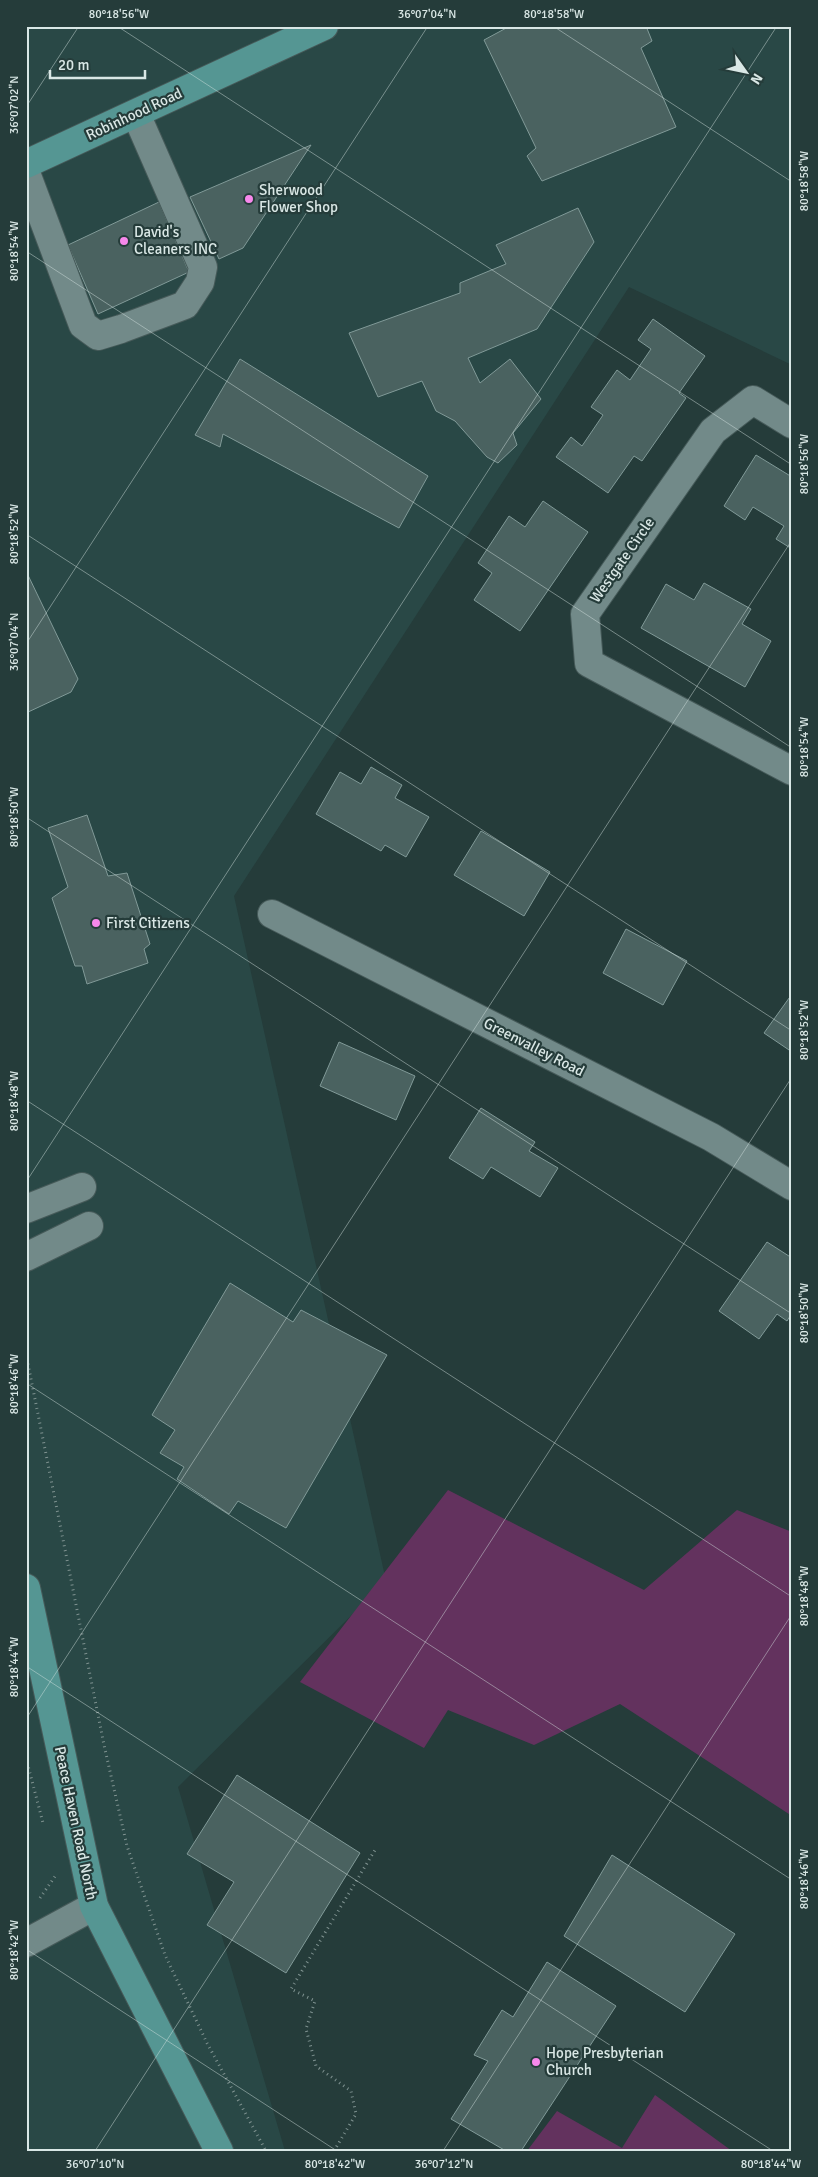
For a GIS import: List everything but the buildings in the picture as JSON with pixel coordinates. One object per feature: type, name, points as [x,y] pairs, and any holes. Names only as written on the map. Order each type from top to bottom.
[{"type":"main road","name":"Robinhood Road","points":[[26,164],[324,26]]},
{"type":"main road","name":"Peace Haven Road North","points":[[26,1588],[94,1906],[219,2151]]},
{"type":"street","points":[[26,172],[83,325],[98,336],[121,330],[185,305],[200,282],[203,267],[136,114]]},
{"type":"street","name":"Westgate Circle","points":[[792,424],[753,400],[713,431],[584,614],[589,663],[792,772]]},
{"type":"street","name":"Greenvalley Road","points":[[272,914],[711,1138],[792,1186]]},
{"type":"street","points":[[26,1209],[82,1188]]},
{"type":"street","points":[[26,1257],[89,1226]]},
{"type":"street","points":[[26,1943],[94,1906]]},
{"type":"path","points":[[26,1354],[104,1745],[127,1846],[165,1955],[207,2043],[266,2151]]},
{"type":"path","points":[[26,1758],[45,1830]]},
{"type":"path","points":[[334,2151],[356,2114],[351,2091],[316,2066],[306,2029],[315,2001],[290,1989],[375,1850]]},
{"type":"path","points":[[34,1901],[42,1897],[56,1875],[54,1866]]},
{"type":"shaded area","points":[[26,26],[792,26],[792,365],[629,287],[234,896],[386,1581],[178,1787],[285,2151],[26,2151]]},
{"type":"shaded area","points":[[448,1490],[644,1590],[737,1510],[792,1532],[792,1816],[620,1704],[534,1745],[448,1710],[424,1748],[300,1682]]},
{"type":"shaded area","points":[[655,2095],[732,2151],[527,2151],[557,2111],[622,2148]]},
{"type":"place","name":"Sherwood Flower Shop","points":[[249,199]]},
{"type":"place","name":"David's Cleaners INC","points":[[124,241]]},
{"type":"place","name":"First Citizens","points":[[96,923]]},
{"type":"place","name":"Hope Presbyterian Church","points":[[536,2062]]}]
